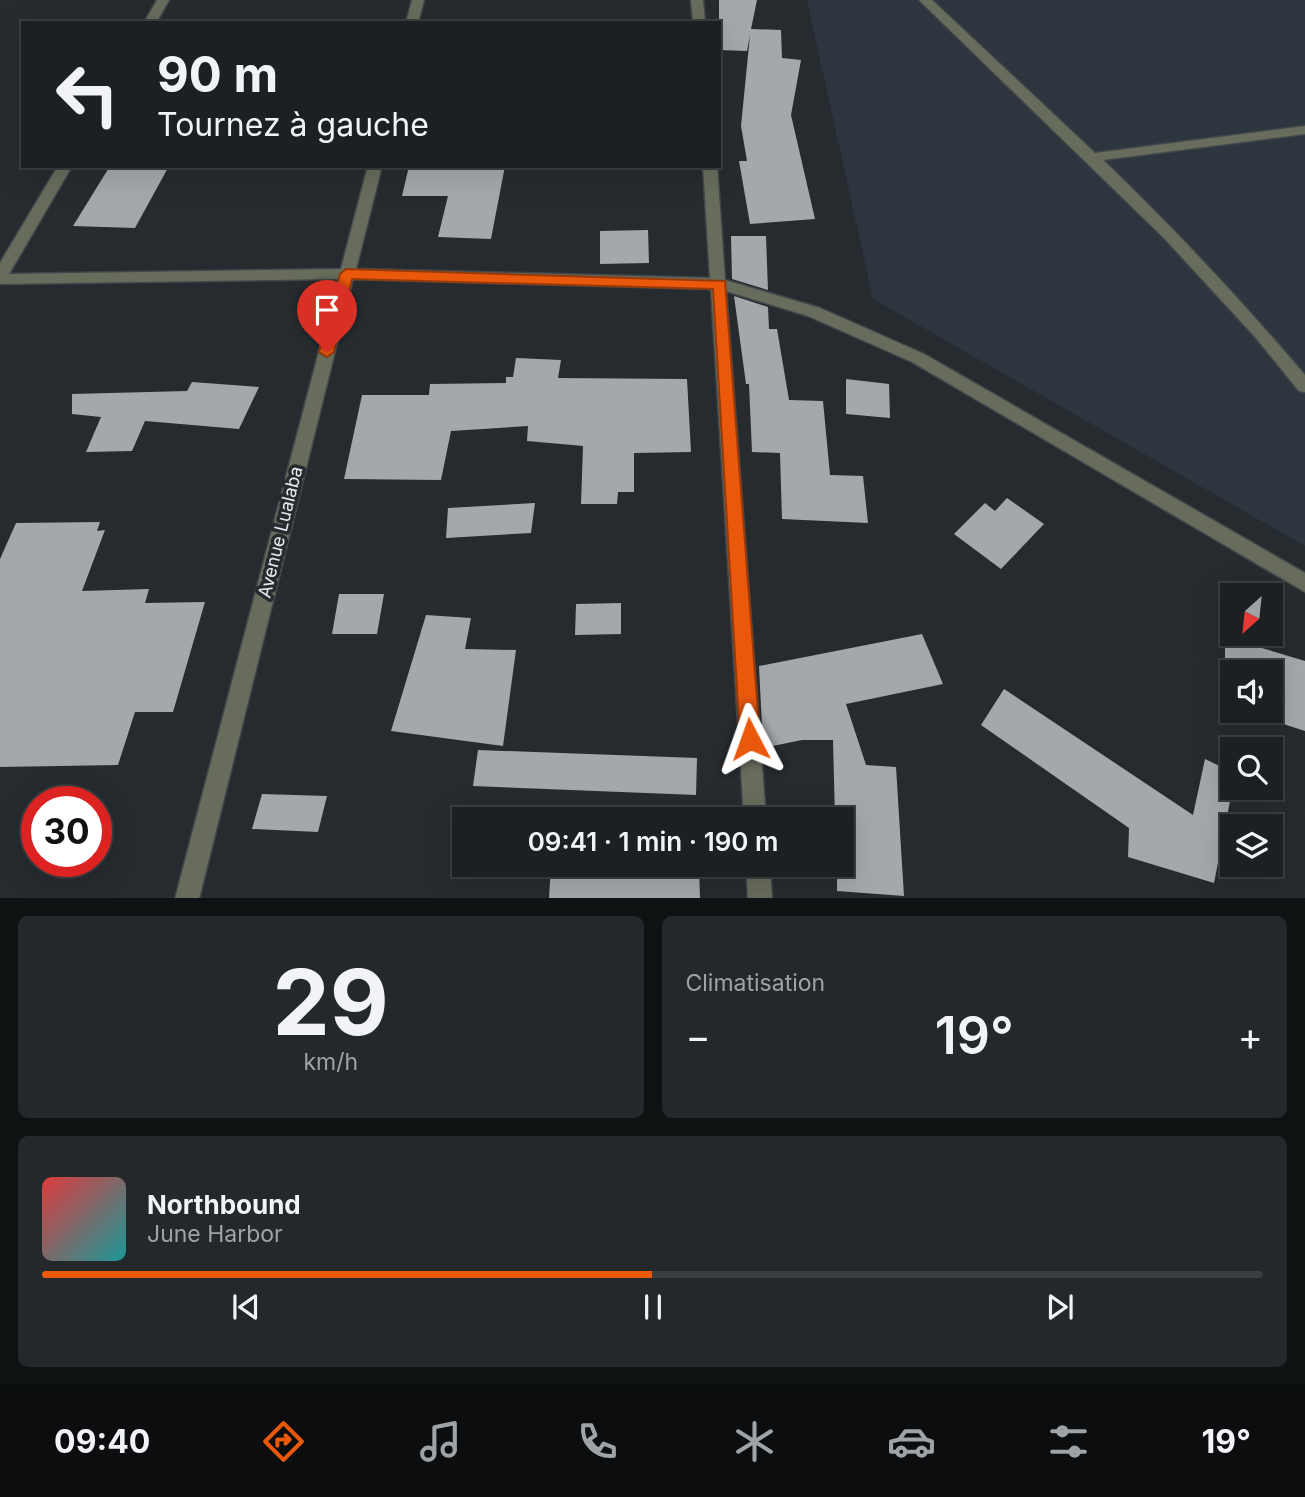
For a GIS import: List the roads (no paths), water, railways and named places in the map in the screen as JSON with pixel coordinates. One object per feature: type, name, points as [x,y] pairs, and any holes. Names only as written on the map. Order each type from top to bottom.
[{"type":"street","points":[[151,21],[163,0]]},
{"type":"street","points":[[413,21],[418,0]]},
{"type":"street","points":[[697,0],[699,21]]},
{"type":"street","points":[[925,0],[1094,156],[1259,329],[1305,386]]},
{"type":"street","points":[[1094,156],[1305,130]]},
{"type":"street","points":[[0,277],[64,168]]},
{"type":"street","name":"Avenue Lualaba","points":[[187,898],[374,168]]},
{"type":"street","points":[[710,168],[754,807]]},
{"type":"street","points":[[0,277],[346,274],[720,285],[814,312],[918,358],[1305,583]]},
{"type":"street","points":[[759,877],[760,898]]}]
